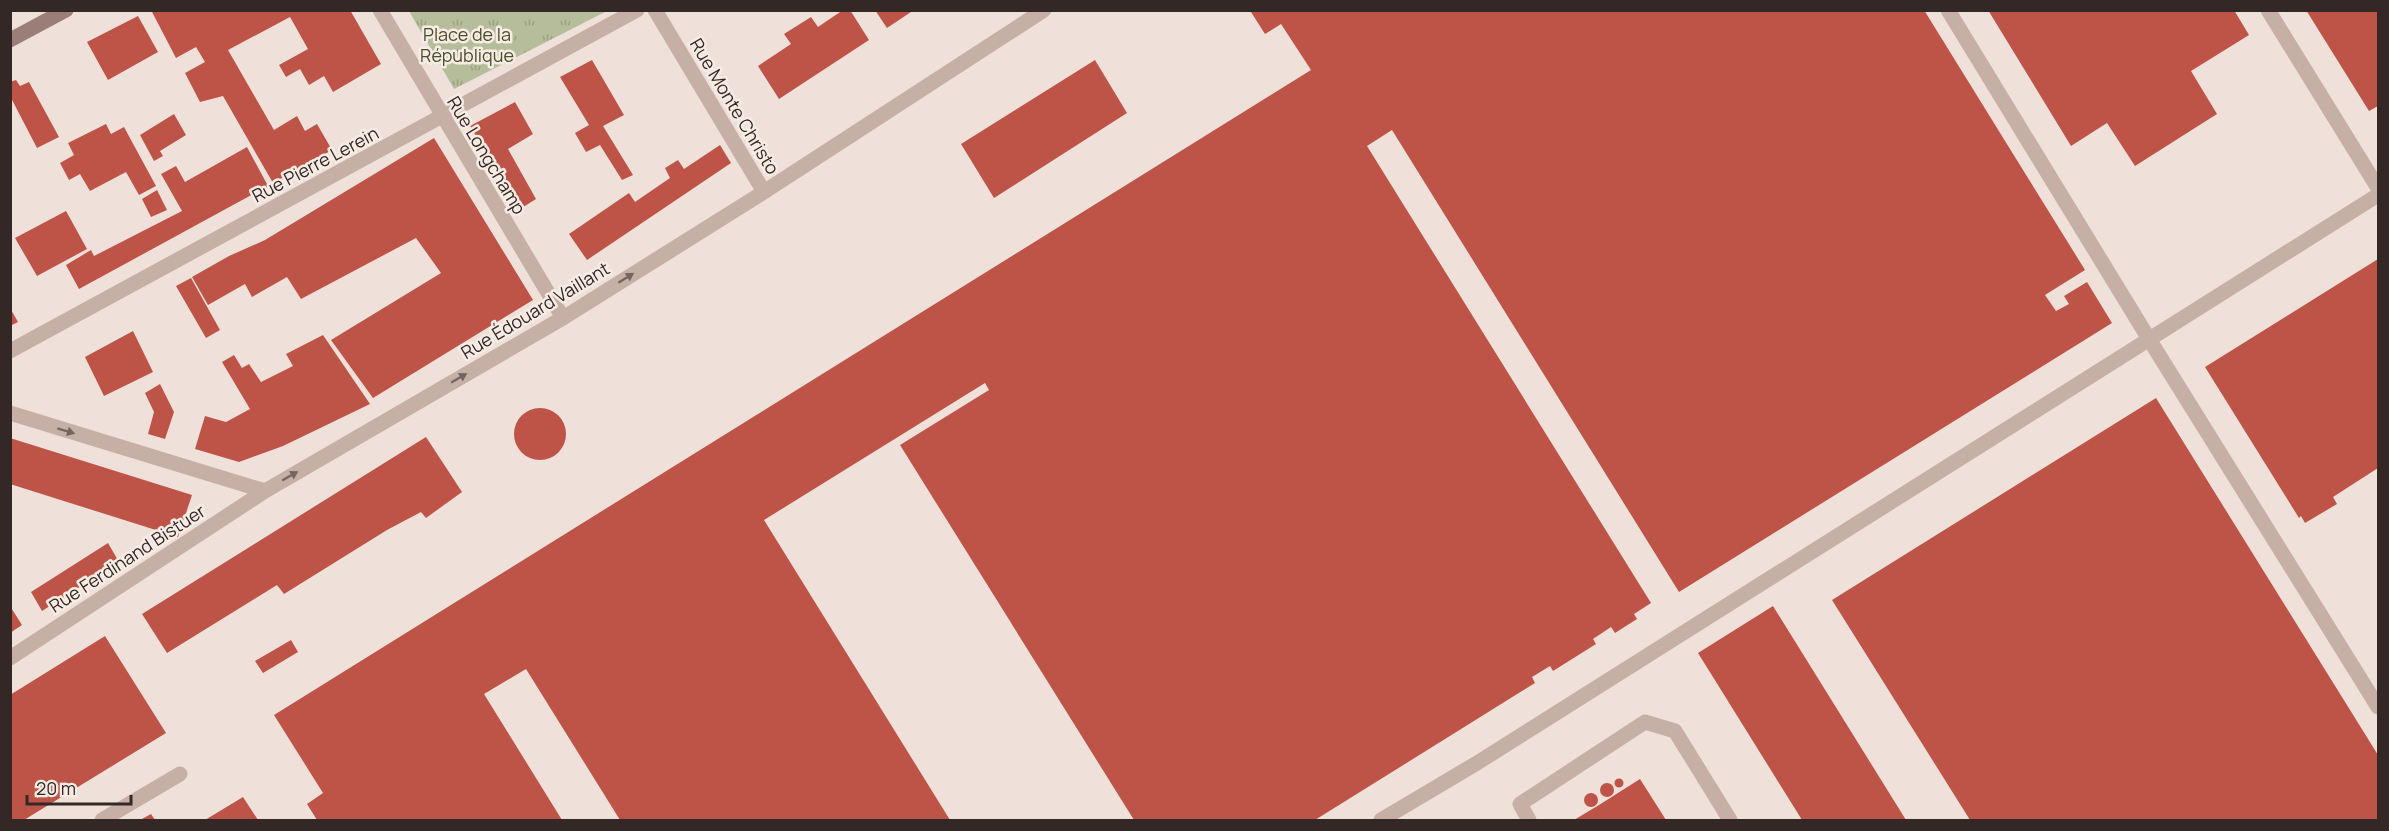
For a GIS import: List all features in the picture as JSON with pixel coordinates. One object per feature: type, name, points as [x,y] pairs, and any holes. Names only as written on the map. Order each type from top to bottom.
[{"type":"street","points":[[10,40],[66,10]]},
{"type":"street","name":"Rue Longchamp","points":[[380,10],[442,118],[563,318]]},
{"type":"street","name":"Rue Pierre Lerein","points":[[10,351],[638,10]]},
{"type":"street","name":"Rue Monte Christo","points":[[655,10],[764,192]]},
{"type":"street","name":"Rue Édouard Vaillant","points":[[265,491],[563,318],[764,192],[1044,10]]},
{"type":"street","points":[[1948,10],[2149,339],[2379,707]]},
{"type":"street","points":[[2268,10],[2379,188]]},
{"type":"street","points":[[1381,820],[1497,750],[2379,195]]},
{"type":"street","points":[[10,413],[265,491]]},
{"type":"street","name":"Rue Ferdinand Bistuer","points":[[10,658],[265,491]]},
{"type":"street","points":[[1529,820],[1520,804],[1645,722],[1675,731],[1730,820]]},
{"type":"street","points":[[102,820],[180,774]]},
{"type":"green space","name":"Place de la République","points":[[409,11],[607,11],[454,89]]},
{"type":"building","points":[[151,10],[350,10],[381,64],[333,92],[324,76],[309,85],[300,69],[286,77],[279,65],[308,49],[290,17],[228,50],[274,130],[297,116],[305,131],[317,124],[332,150],[273,183],[223,96],[200,102],[185,73],[205,62],[196,47],[176,58]]},
{"type":"building","points":[[843,10],[850,10],[869,40],[779,99],[758,66],[791,44],[784,34],[811,17],[818,27]]},
{"type":"building","points":[[875,10],[914,10],[887,28]]},
{"type":"building","points":[[1253,10],[1924,10],[2085,270],[2045,295],[2056,311],[2069,304],[2064,296],[2087,282],[2112,323],[1679,592],[1392,130],[1367,146],[1651,603],[1634,614],[1637,619],[1615,633],[1611,627],[1593,639],[1596,644],[1553,671],[1550,666],[1532,677],[1535,683],[1315,820],[1134,820],[900,445],[989,390],[985,383],[764,520],[950,820],[620,820],[526,669],[484,694],[562,820],[317,820],[307,804],[323,793],[274,715],[1311,70],[1281,24],[1265,34],[1251,12]]},
{"type":"building","points":[[1988,10],[2234,10],[2249,35],[2191,71],[2217,114],[2135,166],[2107,123],[2071,146]]},
{"type":"building","points":[[2306,10],[2377,10],[2378,106],[2369,111]]},
{"type":"building","points":[[138,16],[158,52],[108,80],[87,42]]},
{"type":"building","points":[[592,60],[624,115],[603,126],[633,175],[622,180],[600,145],[586,152],[575,133],[589,125],[560,77]]},
{"type":"building","points":[[1095,60],[1127,113],[994,198],[961,144]]},
{"type":"building","points":[[16,80],[20,86],[29,82],[59,137],[37,148],[10,96],[10,82]]},
{"type":"building","points":[[515,102],[533,134],[508,149],[536,199],[520,209],[470,126]]},
{"type":"building","points":[[174,114],[186,135],[160,151],[163,156],[154,161],[140,135]]},
{"type":"building","points":[[106,124],[111,134],[124,127],[156,186],[139,195],[126,172],[90,191],[80,174],[69,180],[60,163],[74,155],[68,143]]},
{"type":"building","points":[[434,138],[533,300],[373,398],[331,340],[441,273],[416,238],[301,299],[287,277],[252,297],[245,284],[208,305],[192,277],[229,256],[265,240]]},
{"type":"building","points":[[720,145],[731,163],[587,260],[569,234],[629,193],[635,202],[670,178],[665,168],[678,160],[684,169]]},
{"type":"building","points":[[247,147],[268,186],[79,289],[66,265],[91,250],[94,256],[182,211],[161,174],[176,166],[185,182]]},
{"type":"building","points":[[157,190],[167,210],[151,217],[142,199]]},
{"type":"building","points":[[66,211],[87,249],[37,276],[15,238]]},
{"type":"building","points":[[2378,259],[2378,468],[2333,497],[2337,504],[2305,523],[2301,516],[2299,518],[2205,367]]},
{"type":"building","points":[[191,278],[220,330],[206,338],[176,286]]},
{"type":"building","points":[[10,308],[18,322],[10,326]]},
{"type":"building","points":[[133,331],[153,372],[104,396],[85,357]]},
{"type":"building","points":[[323,335],[370,404],[283,446],[239,462],[195,449],[205,416],[226,422],[250,409],[222,362],[234,355],[242,368],[249,364],[261,382],[293,366],[286,354]]},
{"type":"building","points":[[160,384],[174,412],[165,439],[148,434],[154,412],[145,393]]},
{"type":"building","points":[[2156,398],[2378,755],[2378,820],[1970,820],[1832,600]]},
{"type":"building","points":[[535,408],[545,408],[559,415],[566,434],[559,453],[545,460],[535,460],[525,456],[518,449],[514,439],[514,429],[518,419],[525,412]]},
{"type":"building","points":[[426,437],[462,492],[426,518],[421,512],[387,530],[284,594],[277,585],[167,653],[142,614]]},
{"type":"building","points":[[10,438],[192,495],[178,537],[10,484]]},
{"type":"building","points":[[108,543],[119,562],[42,611],[31,592]]},
{"type":"building","points":[[10,606],[22,625],[10,633]]},
{"type":"building","points":[[1773,606],[1906,820],[1802,820],[1698,653]]},
{"type":"building","points":[[105,636],[166,733],[24,820],[10,820],[10,695]]},
{"type":"building","points":[[291,640],[298,652],[263,673],[255,661]]},
{"type":"building","points":[[1619,779],[1623,783],[1619,787],[1615,783]]},
{"type":"building","points":[[1640,779],[1666,820],[1574,820],[1599,805]]},
{"type":"building","points":[[1607,783],[1612,785],[1614,790],[1612,795],[1607,797],[1602,795],[1600,790],[1602,785]]},
{"type":"building","points":[[1588,793],[1594,793],[1598,800],[1594,807],[1588,807],[1584,803],[1584,797]]},
{"type":"building","points":[[243,797],[258,820],[205,820]]},
{"type":"building","points":[[151,814],[155,820],[140,820]]}]
